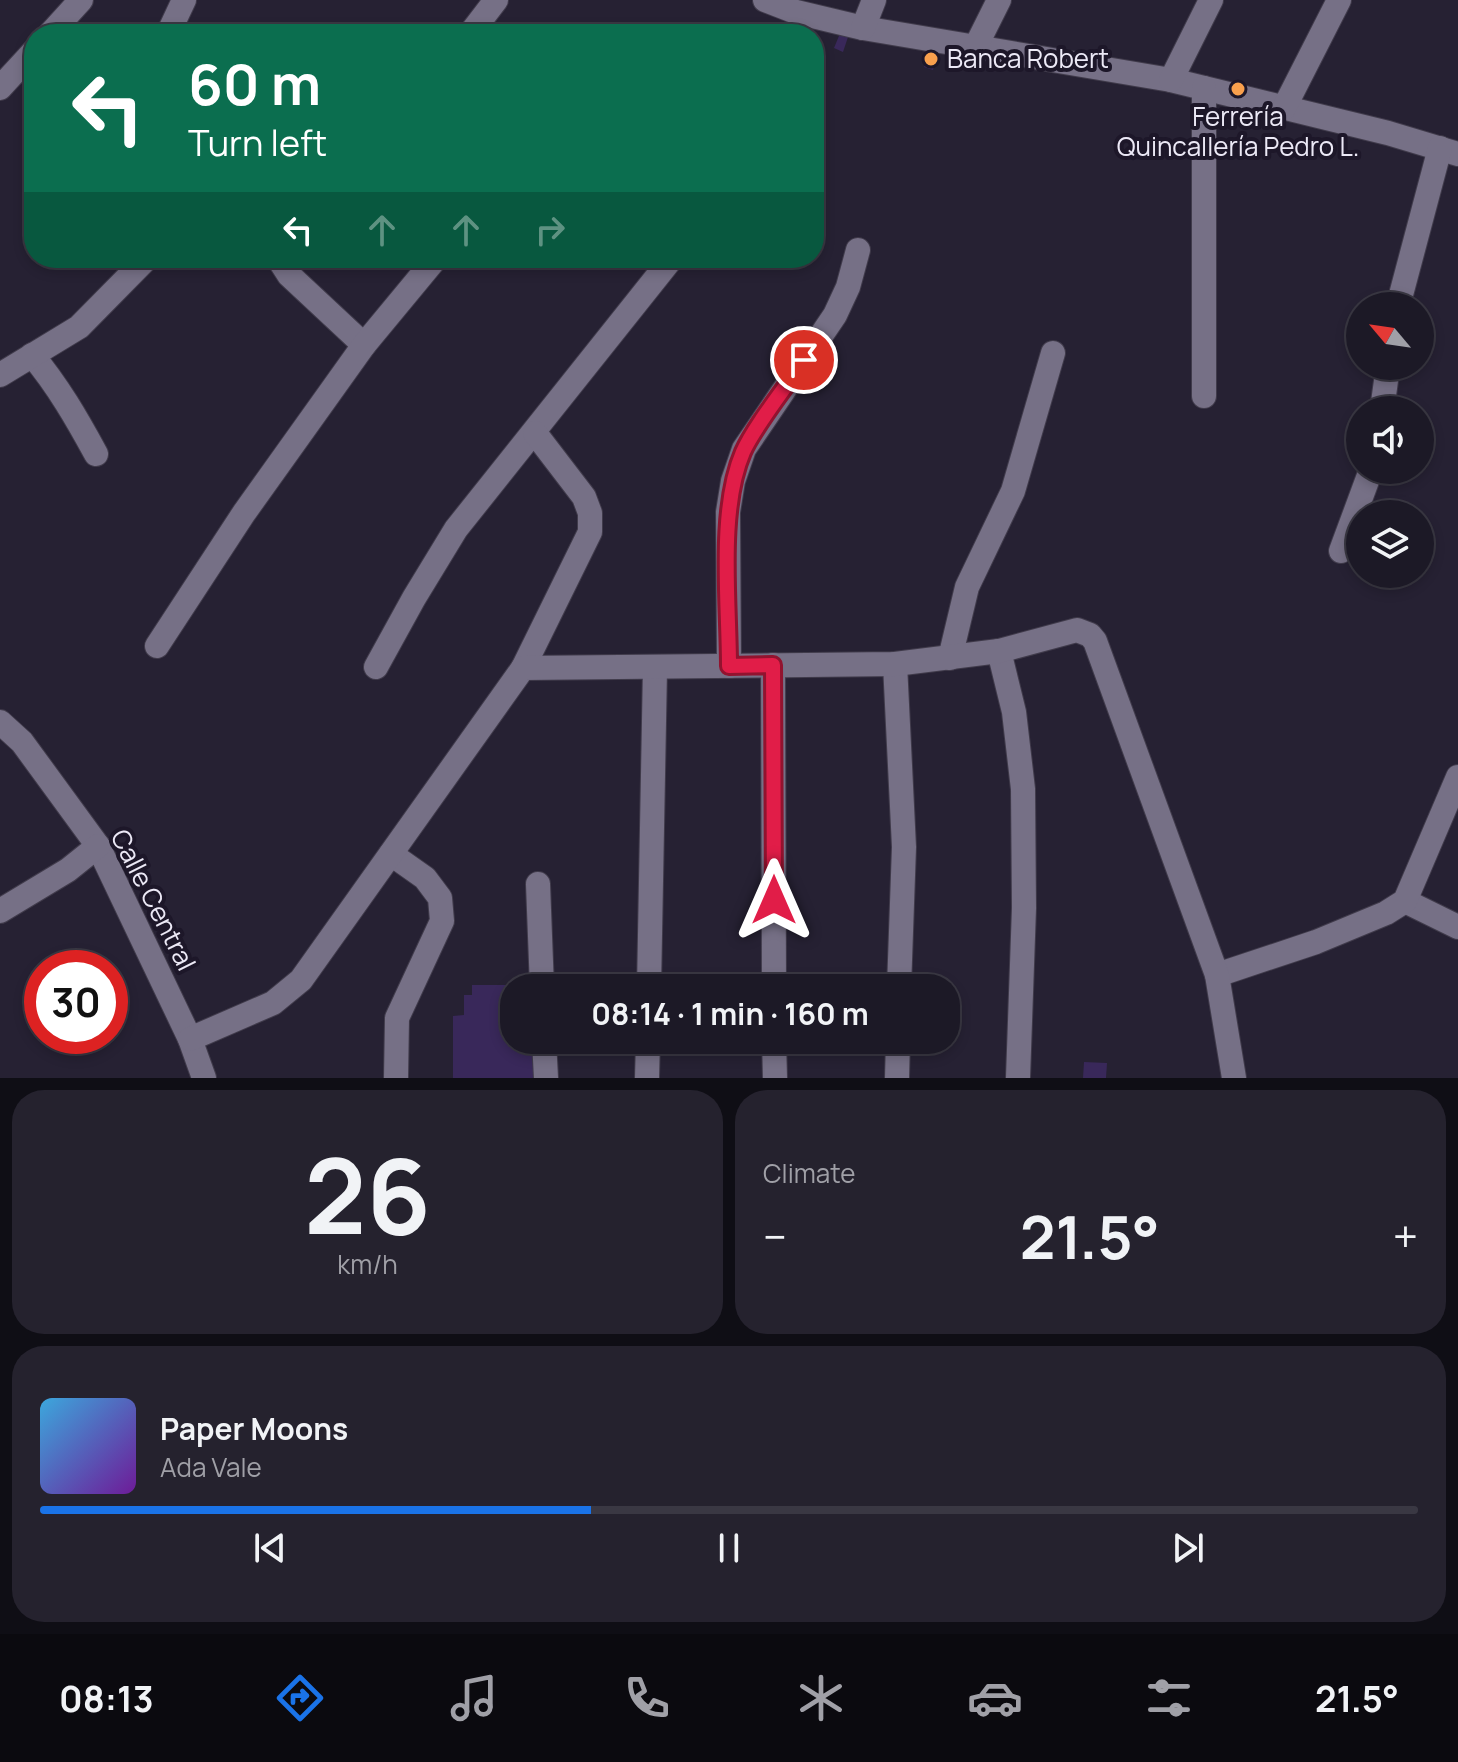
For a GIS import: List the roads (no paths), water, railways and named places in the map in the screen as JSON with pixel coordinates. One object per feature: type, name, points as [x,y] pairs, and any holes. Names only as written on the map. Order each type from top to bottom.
[{"type":"street","points":[[59,24],[81,0]]},
{"type":"street","points":[[173,24],[184,0]]},
{"type":"street","points":[[478,24],[496,0]]},
{"type":"street","points":[[765,0],[792,23]]},
{"type":"street","points":[[863,28],[874,0]]},
{"type":"street","points":[[975,48],[999,0]]},
{"type":"street","points":[[1171,80],[1211,0]]},
{"type":"street","points":[[1284,108],[1339,0]]},
{"type":"street","points":[[824,25],[863,28],[1171,80],[1449,151],[1403,292]]},
{"type":"street","points":[[0,88],[24,62]]},
{"type":"street","points":[[1204,88],[1204,396]]},
{"type":"street","points":[[729,666],[728,512],[733,481],[744,449],[835,315],[848,287],[858,250]]},
{"type":"street","points":[[0,375],[79,327],[137,268]]},
{"type":"street","points":[[284,268],[364,345]]},
{"type":"street","points":[[157,646],[244,513],[364,345],[428,268]]},
{"type":"street","points":[[376,667],[456,529],[664,268]]},
{"type":"street","points":[[950,658],[967,587],[1013,491],[1053,353]]},
{"type":"street","points":[[32,355],[60,391],[96,454]]},
{"type":"street","points":[[190,1039],[273,1003],[301,980],[523,668],[590,532],[590,513],[584,497],[535,433]]},
{"type":"street","points":[[1341,551],[1366,484]]},
{"type":"street","points":[[523,668],[895,664],[999,651],[1077,630],[1090,635],[1095,641],[1217,975],[1234,1078]]},
{"type":"street","points":[[999,651],[1014,712],[1023,789],[1024,908],[1018,1078]]},
{"type":"street","points":[[895,664],[904,847],[899,974]]},
{"type":"street","points":[[773,665],[774,974]]},
{"type":"street","points":[[649,974],[655,668]]},
{"type":"street","name":"Calle Central","points":[[0,722],[22,742],[98,846],[190,1039],[204,1078]]},
{"type":"street","points":[[1217,975],[1316,942],[1386,913],[1405,901],[1458,777]]},
{"type":"street","points":[[0,911],[68,870],[98,846]]},
{"type":"street","points":[[391,854],[425,878],[440,898],[442,921],[397,1018],[396,1078]]},
{"type":"street","points":[[538,884],[541,974]]},
{"type":"street","points":[[1405,901],[1458,927]]},
{"type":"street","points":[[545,1054],[546,1078]]},
{"type":"street","points":[[647,1078],[648,1054]]},
{"type":"street","points":[[774,1054],[775,1078]]},
{"type":"street","points":[[897,1078],[898,1054]]},
{"type":"place","name":"Banca Robert","points":[[931,59]]},
{"type":"place","name":"Ferrería Quincallería Pedro L.","points":[[1238,89]]}]
